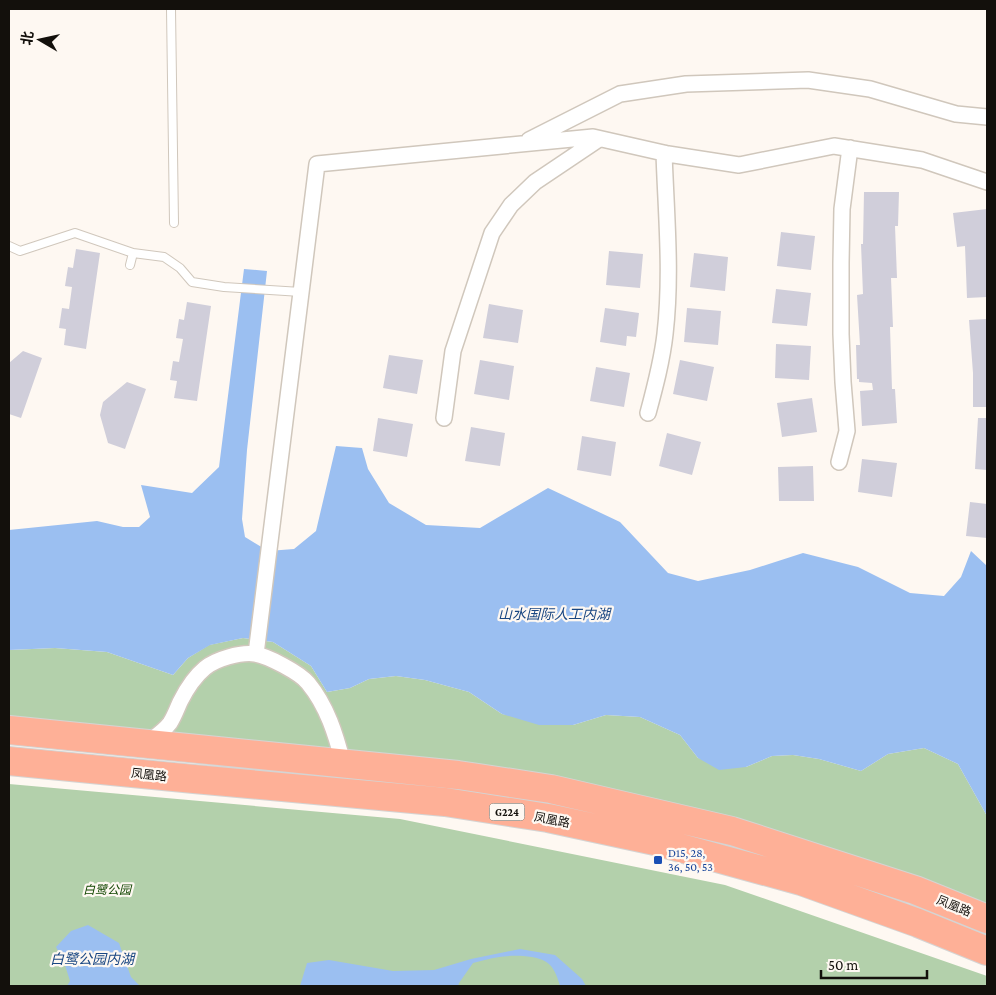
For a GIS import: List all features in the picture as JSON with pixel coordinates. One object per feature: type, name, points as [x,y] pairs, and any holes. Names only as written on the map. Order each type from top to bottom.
[{"type":"highway","name":"凤凰路","points":[[9,730],[458,775],[551,790],[732,831],[915,890],[987,919]]},
{"type":"highway","name":"凤凰路","points":[[9,761],[445,802],[548,818],[655,841],[801,881],[918,923],[987,951]]},
{"type":"street","points":[[521,144],[620,94],[686,84],[808,80],[870,89],[956,114],[987,116]]},
{"type":"street","points":[[256,654],[317,164],[593,137],[668,154],[739,165],[834,146],[922,160],[987,182]]},
{"type":"street","points":[[444,418],[453,351],[492,233],[511,205],[535,182],[599,138]]},
{"type":"street","points":[[839,462],[847,431],[841,334],[841,263],[842,209],[850,148]]},
{"type":"street","points":[[648,413],[665,334],[668,273],[664,153]]},
{"type":"street","points":[[147,744],[170,722],[190,684],[204,669],[216,660],[241,654],[256,654],[288,667],[307,681],[326,711],[335,733],[343,763]]},
{"type":"lane","points":[[171,9],[174,223]]},
{"type":"lane","points":[[9,246],[20,251],[75,233],[133,253],[164,257],[180,268],[192,282],[224,287],[301,292]]},
{"type":"lane","points":[[130,265],[133,253]]},
{"type":"green space","points":[[243,638],[273,642],[311,666],[327,692],[350,688],[369,679],[396,676],[425,680],[469,692],[502,714],[573,725],[606,715],[640,717],[680,735],[698,758],[746,767],[772,756],[793,755],[819,759],[861,771],[888,754],[924,748],[958,764],[987,816],[987,911],[737,824],[9,720],[9,650],[55,648],[107,652],[173,675],[188,658],[209,645]]},
{"type":"green space","name":"白鹭公园","points":[[9,784],[400,819],[725,885],[987,976],[987,986],[9,986]]},
{"type":"water","name":"山水国际人工内湖","points":[[244,269],[267,271],[247,450],[242,519],[245,537],[268,551],[294,549],[316,531],[336,446],[362,448],[368,469],[389,503],[426,525],[480,528],[548,488],[620,522],[668,573],[698,581],[750,570],[803,553],[858,567],[910,593],[944,596],[961,577],[971,551],[987,566],[987,816],[958,764],[924,748],[888,754],[861,771],[819,759],[793,755],[772,756],[746,767],[719,770],[698,758],[680,735],[640,717],[606,715],[573,725],[539,725],[502,714],[469,692],[425,680],[396,676],[369,679],[350,688],[327,692],[311,666],[273,642],[243,638],[210,645],[188,658],[173,675],[107,652],[55,648],[9,650],[9,530],[97,521],[123,527],[139,527],[150,517],[141,485],[192,493],[219,467]]},
{"type":"water","name":"白鹭公园内湖","points":[[88,925],[119,943],[131,977],[140,986],[67,986],[70,981],[64,962],[56,947],[71,931]]},
{"type":"water","points":[[520,949],[555,955],[582,979],[586,986],[560,986],[553,969],[546,962],[534,957],[509,956],[473,963],[458,986],[300,986],[307,963],[329,960],[393,971],[434,970],[471,959]]},
{"type":"building","points":[[864,192],[899,192],[898,226],[895,226],[897,278],[891,278],[893,327],[890,327],[892,389],[895,389],[897,423],[862,426],[860,391],[873,390],[872,383],[859,382],[859,379],[857,379],[856,345],[860,345],[857,295],[863,294],[861,244],[863,244]]},
{"type":"building","points":[[987,209],[987,297],[967,298],[965,246],[957,247],[953,213]]},
{"type":"building","points":[[781,232],[815,236],[811,270],[777,266]]},
{"type":"building","points":[[76,249],[100,253],[86,349],[64,345],[66,329],[59,328],[62,308],[69,309],[72,287],[65,286],[68,267],[73,268]]},
{"type":"building","points":[[609,251],[643,254],[640,288],[606,285]]},
{"type":"building","points":[[694,253],[728,257],[725,291],[690,287]]},
{"type":"building","points":[[776,289],[811,293],[807,326],[772,323]]},
{"type":"building","points":[[187,302],[211,306],[197,401],[174,398],[177,381],[170,380],[173,361],[179,362],[183,339],[176,338],[179,319],[184,320]]},
{"type":"building","points":[[489,304],[523,310],[518,343],[483,338]]},
{"type":"building","points":[[605,308],[639,313],[636,337],[627,336],[626,346],[600,342]]},
{"type":"building","points":[[687,308],[721,311],[718,345],[684,342]]},
{"type":"building","points":[[987,319],[987,407],[973,407],[973,373],[969,320]]},
{"type":"building","points":[[776,344],[811,346],[809,380],[775,378]]},
{"type":"building","points":[[23,351],[42,358],[21,418],[9,414],[9,363]]},
{"type":"building","points":[[389,355],[423,360],[417,394],[383,388]]},
{"type":"building","points":[[480,360],[514,366],[509,400],[474,394]]},
{"type":"building","points":[[680,360],[714,367],[707,401],[673,394]]},
{"type":"building","points":[[596,367],[630,373],[624,407],[590,401]]},
{"type":"building","points":[[127,382],[146,389],[125,449],[108,443],[100,415],[103,402]]},
{"type":"building","points":[[812,398],[817,432],[782,437],[777,403]]},
{"type":"building","points":[[378,418],[413,424],[407,457],[373,451]]},
{"type":"building","points":[[978,418],[987,418],[987,470],[975,469]]},
{"type":"building","points":[[471,427],[505,433],[500,466],[465,461]]},
{"type":"building","points":[[667,433],[701,442],[692,475],[659,466]]},
{"type":"building","points":[[582,436],[616,442],[611,476],[577,470]]},
{"type":"building","points":[[862,459],[897,463],[892,497],[858,492]]},
{"type":"building","points":[[813,466],[814,501],[779,501],[778,467]]},
{"type":"building","points":[[970,502],[987,504],[987,538],[966,536]]},
{"type":"place","name":"D15, 28, 36, 50, 53","points":[[658,860]]}]
